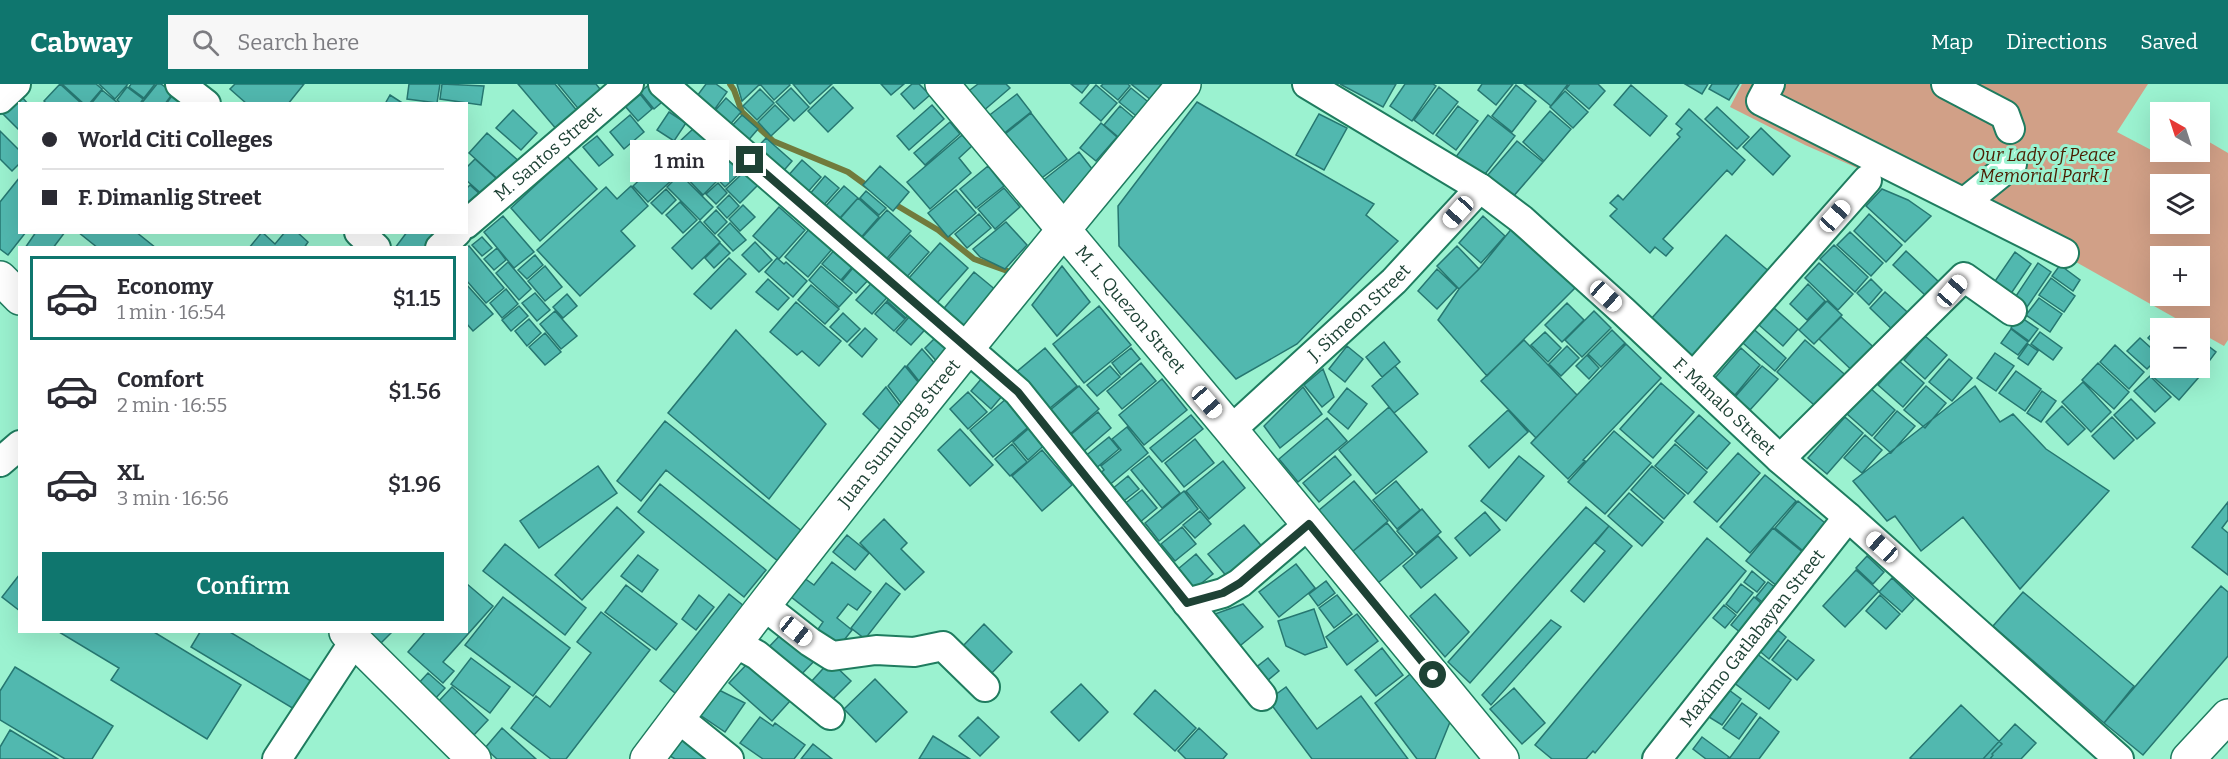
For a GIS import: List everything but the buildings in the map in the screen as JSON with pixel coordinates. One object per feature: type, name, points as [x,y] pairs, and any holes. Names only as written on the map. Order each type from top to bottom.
[{"type":"main road","name":"M. L. Quezon Street","points":[[942,84],[1502,759]]},
{"type":"main road","name":"Juan Sumulong Street","points":[[647,759],[763,605],[1062,230],[1184,84]]},
{"type":"main road","points":[[0,278],[18,296]]},
{"type":"main road","points":[[351,636],[474,759]]},
{"type":"main road","points":[[2188,759],[2228,716]]},
{"type":"street","points":[[0,99],[16,84]]},
{"type":"street","points":[[180,84],[203,102]]},
{"type":"street","name":"M. Santos Street","points":[[468,222],[628,84]]},
{"type":"street","points":[[663,84],[1018,392],[1262,696]]},
{"type":"street","name":"F. Manalo Street","points":[[1307,84],[1480,188],[1521,219],[1780,459],[2119,759]]},
{"type":"street","points":[[1770,84],[1761,101],[2064,253]]},
{"type":"street","points":[[1946,84],[2005,116],[2010,129]]},
{"type":"street","points":[[1965,202],[2012,164]]},
{"type":"street","points":[[1693,377],[1867,180]]},
{"type":"street","name":"J. Simeon Street","points":[[1231,430],[1394,281],[1480,188]]},
{"type":"street","points":[[361,234],[374,246]]},
{"type":"street","points":[[442,246],[455,234]]},
{"type":"street","points":[[1780,459],[1964,277],[2012,311]]},
{"type":"street","points":[[0,462],[18,447]]},
{"type":"street","name":"Maximo Gatlabayan Street","points":[[1657,759],[1848,517]]},
{"type":"street","points":[[1187,603],[1223,593],[1240,583],[1309,524]]},
{"type":"street","points":[[763,605],[810,642],[832,656],[876,650],[914,652],[943,646],[985,687]]},
{"type":"street","points":[[277,759],[351,636]]},
{"type":"street","points":[[735,643],[757,655],[830,716]]},
{"type":"street","points":[[678,718],[729,759]]},
{"type":"green space","name":"Our Lady of Peace Memorial Park I","points":[[1742,84],[2148,84],[2117,132],[2150,149],[2150,162],[2210,162],[2210,142],[2228,153],[2228,340],[2224,346],[2210,338],[2210,318],[2175,318],[2154,306],[2210,306],[2210,246],[2150,246],[2150,304],[2060,253],[1989,226],[1805,145],[1730,107]]},
{"type":"waterway","points":[[730,84],[742,112],[773,141],[848,172],[870,188]]},
{"type":"waterway","points":[[891,202],[938,230],[974,259],[1013,273]]},
{"type":"route","points":[[750,160],[1018,392],[1187,603],[1223,593],[1240,583],[1309,524],[1433,675]]}]
